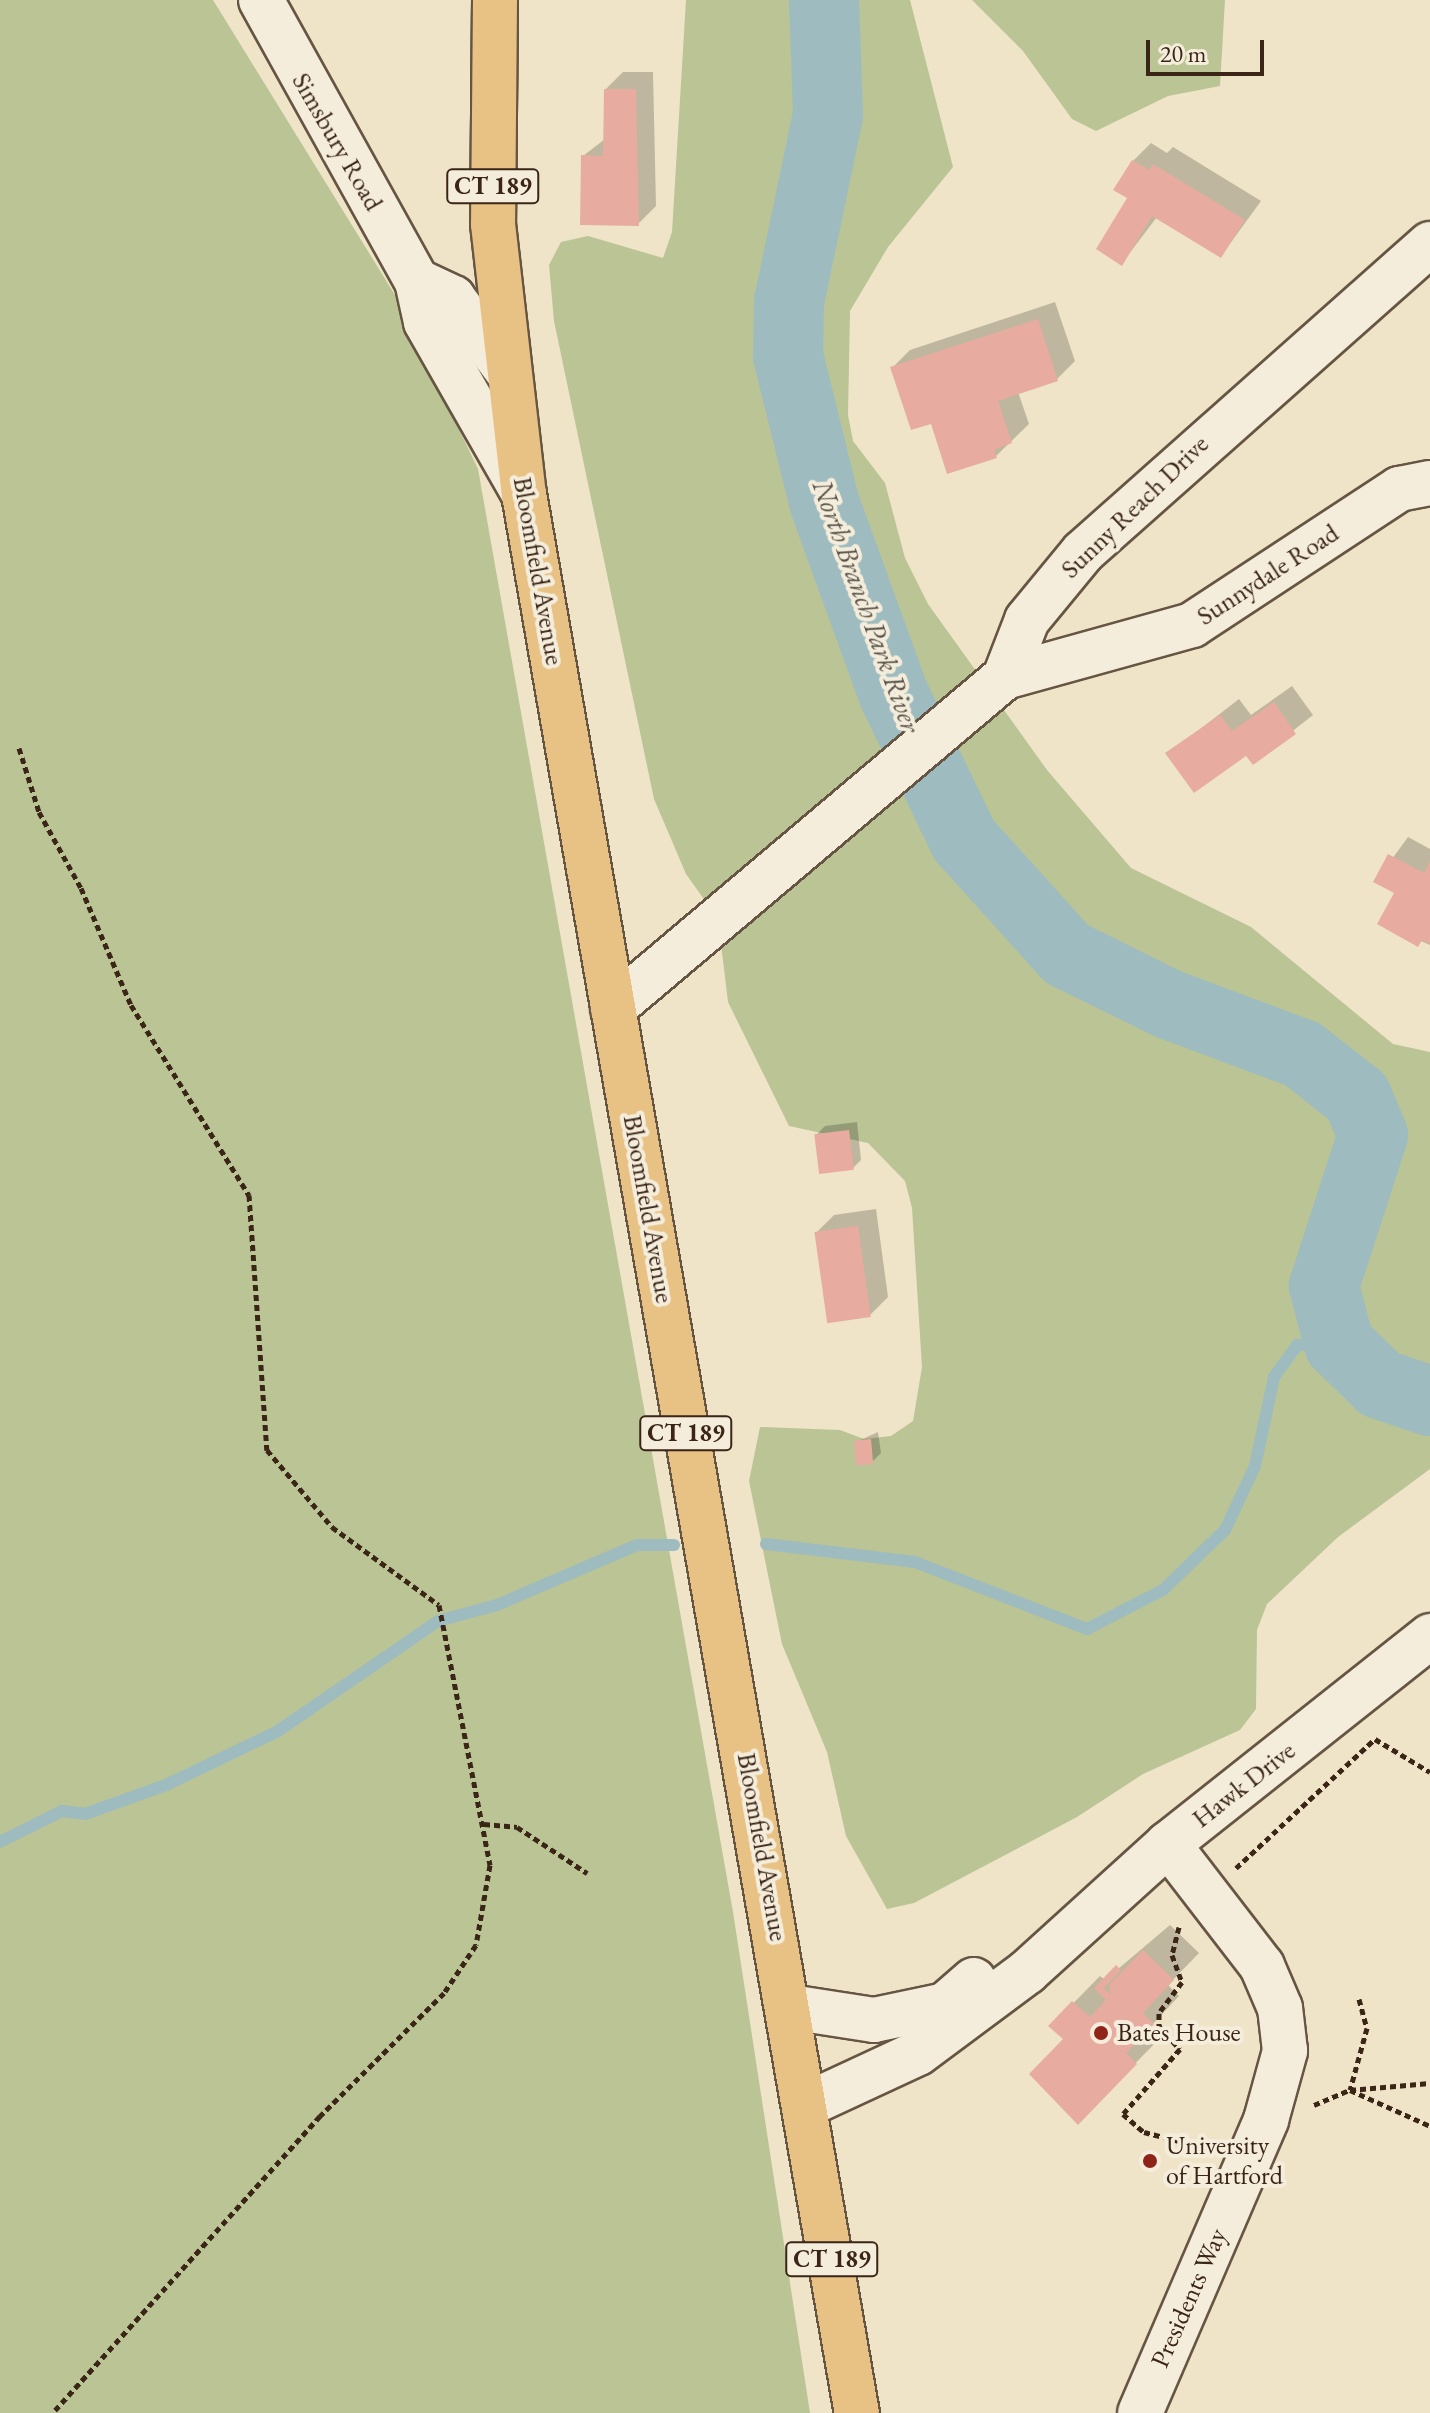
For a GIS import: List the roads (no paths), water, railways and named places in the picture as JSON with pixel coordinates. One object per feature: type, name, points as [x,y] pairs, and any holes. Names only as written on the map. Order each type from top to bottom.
[{"type":"main road","name":"Bloomfield Avenue","points":[[495,0],[493,224],[524,494],[790,2007],[857,2413]]},
{"type":"street","name":"Simsbury Road","points":[[261,0],[417,281],[426,322],[524,494]]},
{"type":"street","name":"Sunny Reach Drive","points":[[613,1008],[844,817],[1005,677],[1027,620],[1083,552],[1430,244]]},
{"type":"street","points":[[417,281],[453,298],[508,372]]},
{"type":"street","name":"Sunnydale Road","points":[[1005,677],[1192,625],[1399,489],[1430,483]]},
{"type":"street","name":"Hawk Drive","points":[[806,2105],[918,2053],[1061,1938],[1168,1844],[1430,1636]]},
{"type":"street","name":"Presidents Way","points":[[1140,2413],[1266,2120],[1285,2051],[1280,2008],[1262,1966],[1168,1844]]},
{"type":"street","name":"Hawk Drive","points":[[790,2007],[874,2020],[945,2005],[1010,1952],[1061,1938]]},
{"type":"waterway","name":"North Branch Park River","points":[[824,0],[828,115],[789,301],[788,356],[824,502],[894,695],[964,840],[1067,954],[1168,1004],[1302,1054],[1357,1097],[1373,1135],[1324,1286],[1339,1344],[1380,1384],[1430,1401]]},
{"type":"waterway","points":[[766,1544],[915,1562],[1087,1629],[1163,1590],[1225,1530],[1255,1466],[1274,1377],[1297,1345],[1339,1344]]},
{"type":"waterway","points":[[0,1842],[62,1811],[85,1814],[166,1785],[278,1731],[438,1621],[497,1605],[637,1545],[674,1545]]},
{"type":"place","name":"Bates House","points":[[1101,2033]]},
{"type":"place","name":"University of Hartford","points":[[1150,2161]]}]
